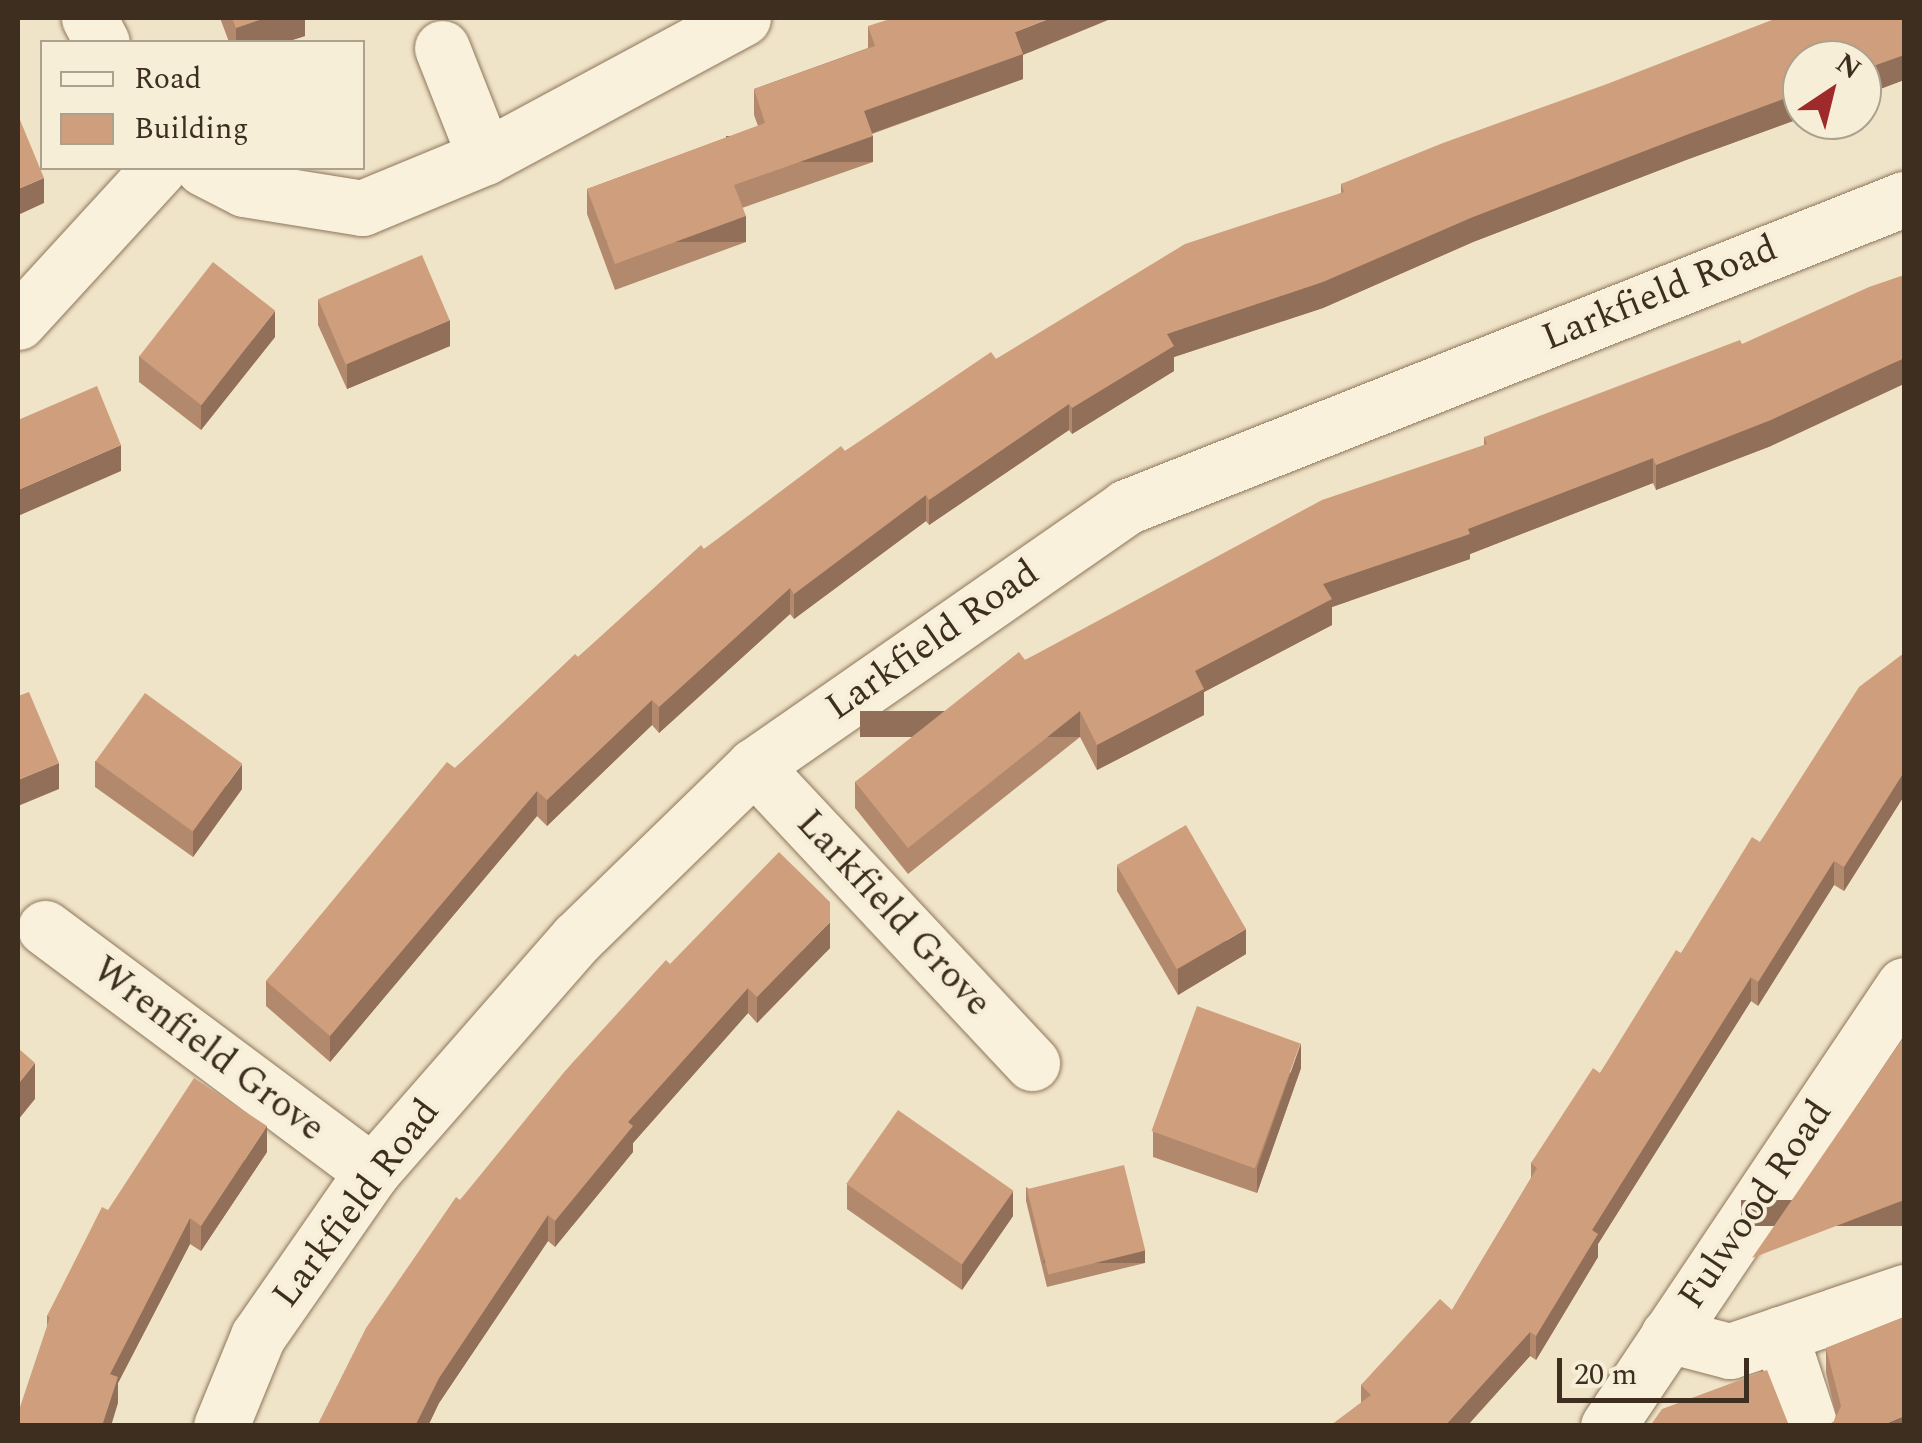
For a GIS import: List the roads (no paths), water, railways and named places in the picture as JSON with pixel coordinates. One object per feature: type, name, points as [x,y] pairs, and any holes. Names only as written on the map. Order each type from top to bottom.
[{"type":"street","points":[[89,18],[101,40]]},
{"type":"street","points":[[207,170],[244,189],[362,208],[485,157],[743,18]]},
{"type":"street","points":[[442,48],[485,157]]},
{"type":"street","points":[[18,322],[157,170]]},
{"type":"street","name":"Larkfield Road","points":[[222,1426],[258,1336],[372,1172],[577,938],[754,766],[1126,507],[1904,199]]},
{"type":"street","name":"Larkfield Grove","points":[[754,766],[1032,1063]]},
{"type":"street","name":"Wrenfield Grove","points":[[45,928],[372,1172]]},
{"type":"street","name":"Fulwood Road","points":[[1608,1426],[1904,985]]},
{"type":"street","points":[[1668,1335],[1730,1351],[1904,1292]]},
{"type":"street","points":[[1780,1334],[1810,1426]]}]
